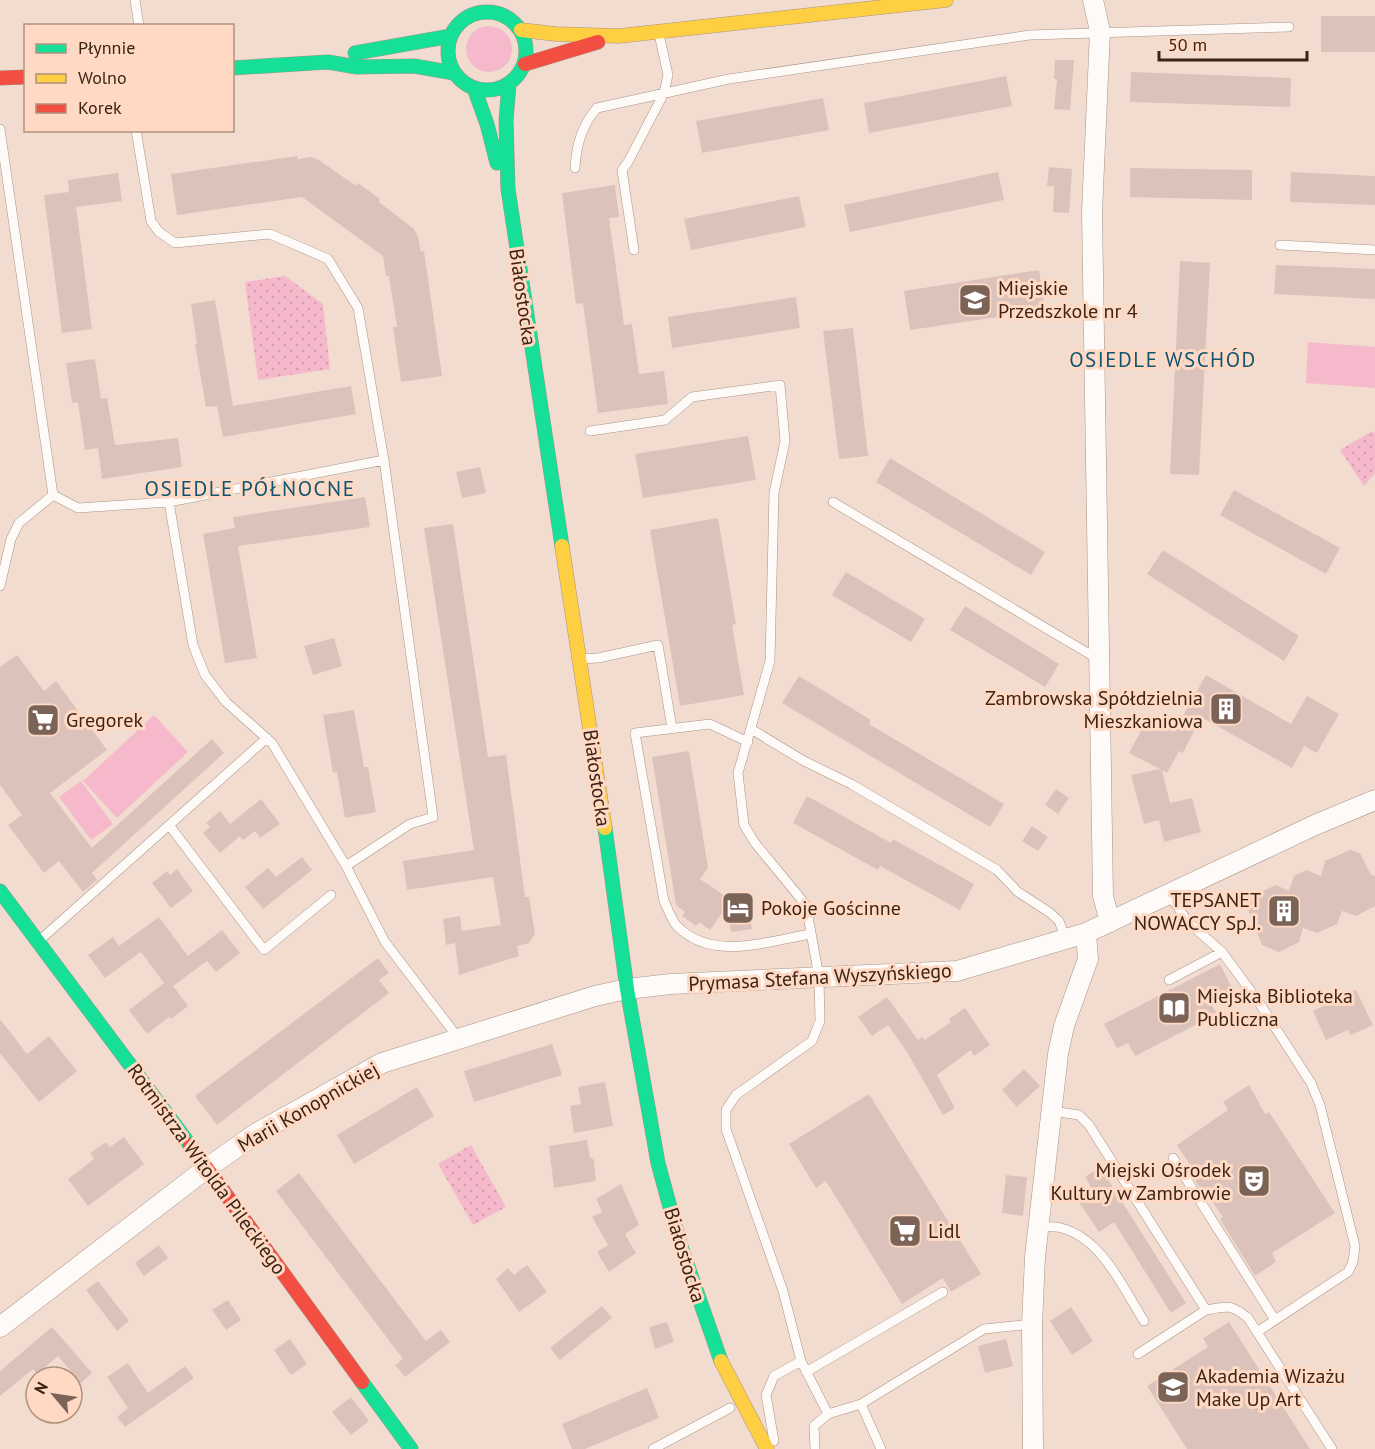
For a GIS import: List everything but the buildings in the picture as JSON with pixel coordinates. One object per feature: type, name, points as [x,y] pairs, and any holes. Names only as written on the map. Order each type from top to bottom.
[{"type":"main road","points":[[466,18],[467,0]]},
{"type":"main road","points":[[497,0],[504,15]]},
{"type":"main road","points":[[521,30],[556,34],[619,36],[946,0]]},
{"type":"main road","points":[[485,12],[504,15],[521,30],[526,46],[525,64],[519,75],[509,84],[486,91],[474,88],[454,73],[449,61],[448,49],[451,36],[466,18],[485,12]]},
{"type":"main road","points":[[328,62],[352,53],[451,36]]},
{"type":"main road","points":[[525,64],[619,36]]},
{"type":"main road","points":[[234,68],[328,62],[357,66],[414,66],[454,73]]},
{"type":"main road","points":[[0,78],[24,77]]},
{"type":"main road","name":"Białostocka","points":[[509,84],[507,189],[627,989],[661,1173],[680,1244],[720,1358],[732,1414]]},
{"type":"main road","name":"Białostocka","points":[[474,88],[487,124],[495,160],[507,189]]},
{"type":"main road","name":"Rotmistrza Witolda Pileckiego","points":[[0,891],[207,1168],[411,1449]]},
{"type":"main road","name":"Białostocka","points":[[720,1358],[767,1449]]},
{"type":"street","points":[[1093,0],[1100,31],[1092,212],[1103,896],[1110,922]]},
{"type":"street","name":"Prymasa Stefana Wyszyńskiego","points":[[627,989],[671,984],[957,971],[1086,933],[1315,825],[1375,800]]},
{"type":"street","points":[[1033,1449],[1032,1324],[1038,1227],[1058,1054],[1064,1026],[1088,959],[1086,933]]},
{"type":"street","name":"Marii Konopnickiej","points":[[0,1327],[207,1168],[257,1133],[382,1063],[595,996],[627,989]]},
{"type":"lane","points":[[135,0],[139,24]]},
{"type":"lane","points":[[575,168],[576,147],[597,108],[729,79],[1030,34],[1289,27]]},
{"type":"lane","points":[[634,250],[622,170],[664,93],[668,75],[659,31]]},
{"type":"lane","points":[[136,132],[151,221],[159,232],[175,243],[270,234],[328,259],[358,308],[384,460],[433,817],[410,824],[346,866]]},
{"type":"lane","points":[[0,134],[53,495]]},
{"type":"lane","points":[[1280,246],[1375,250]]},
{"type":"lane","points":[[590,431],[665,420],[692,397],[780,384],[785,441],[774,493],[770,661],[738,773],[744,825],[755,843],[806,905],[819,977],[820,1021],[812,1041],[736,1095],[726,1110],[726,1129],[783,1291],[801,1361],[828,1414]]},
{"type":"lane","points":[[53,495],[78,508],[169,502],[384,460]]},
{"type":"lane","points":[[0,586],[11,539],[20,523],[53,495]]},
{"type":"lane","points":[[169,502],[193,645],[205,675],[226,702],[272,743],[346,866],[385,942],[459,1039]]},
{"type":"lane","points":[[833,502],[1100,661]]},
{"type":"lane","points":[[579,659],[598,658],[658,645],[672,728]]},
{"type":"lane","points":[[747,742],[710,724],[635,733],[664,901],[675,924],[694,940],[717,946],[736,947],[811,934]]},
{"type":"lane","points":[[751,729],[804,761],[851,784],[997,870],[1018,892],[1059,921],[1066,940]]},
{"type":"lane","points":[[38,942],[267,738]]},
{"type":"lane","points":[[169,825],[264,950],[331,895]]},
{"type":"lane","points":[[1169,895],[1189,923],[1222,952],[1258,1001],[1311,1083],[1320,1105],[1355,1246],[1353,1262],[1348,1272],[1257,1332]]},
{"type":"lane","points":[[1168,980],[1222,952]]},
{"type":"lane","points":[[1053,1111],[1079,1115],[1089,1125],[1206,1310]]},
{"type":"lane","points":[[1173,1158],[1275,1320]]},
{"type":"lane","points":[[1038,1227],[1060,1228],[1074,1233],[1097,1248],[1144,1321]]},
{"type":"lane","points":[[806,1372],[943,1292]]},
{"type":"lane","points":[[1138,1354],[1206,1310],[1222,1307],[1235,1308],[1248,1318],[1332,1449]]},
{"type":"lane","points":[[815,1449],[814,1426],[828,1414],[861,1404],[984,1329],[1032,1324]]},
{"type":"lane","points":[[776,1449],[766,1395],[774,1376],[801,1361]]},
{"type":"lane","points":[[861,1404],[882,1449]]},
{"type":"lane","points":[[653,1449],[732,1414]]},
{"type":"shaded area","points":[[489,26],[505,33],[512,49],[505,65],[489,72],[473,65],[466,49],[473,33]]},
{"type":"shaded area","points":[[285,276],[323,304],[330,369],[258,380],[245,282]]},
{"type":"shaded area","points":[[1308,342],[1375,347],[1375,388],[1306,383]]},
{"type":"shaded area","points":[[1372,431],[1375,433],[1375,473],[1364,486],[1340,450]]},
{"type":"shaded area","points":[[154,715],[188,752],[117,818],[83,781]]},
{"type":"shaded area","points":[[81,781],[113,824],[91,840],[59,797]]},
{"type":"shaded area","points":[[471,1145],[506,1207],[473,1225],[438,1164]]},
{"type":"traffic: fast","points":[[479,12],[495,12],[509,18],[520,29],[526,43],[526,51],[526,59],[520,73],[509,84],[495,90],[479,90],[465,84],[454,73],[448,59],[448,43],[454,29],[465,18],[479,12]]},
{"type":"traffic: fast","points":[[355,53],[451,36]]},
{"type":"traffic: fast","points":[[234,68],[328,62],[357,67],[414,66],[454,73]]},
{"type":"traffic: fast","points":[[509,84],[506,121],[508,189],[562,546]]},
{"type":"traffic: fast","points":[[474,88],[487,124],[497,163]]},
{"type":"traffic: fast","points":[[605,828],[627,989],[658,1163],[680,1244],[721,1361]]},
{"type":"traffic: fast","points":[[0,891],[190,1145]]},
{"type":"traffic: fast","points":[[362,1382],[411,1449]]},
{"type":"traffic: slow","points":[[521,30],[556,34],[619,36],[946,0]]},
{"type":"traffic: slow","points":[[562,546],[605,828]]},
{"type":"traffic: slow","points":[[721,1361],[767,1449]]},
{"type":"traffic: jam","points":[[525,64],[598,42]]},
{"type":"traffic: jam","points":[[0,78],[24,77]]},
{"type":"traffic: jam","points":[[190,1145],[362,1382]]},
{"type":"place","name":"Miejskie Przedszkole nr 4","points":[[975,300]]},
{"type":"place","name":"Zambrowska Spółdzielnia Mieszkaniowa","points":[[1226,709]]},
{"type":"place","name":"Gregorek","points":[[43,720]]},
{"type":"place","name":"Pokoje Gościnne","points":[[738,908]]},
{"type":"place","name":"TEPSANET NOWACCY Sp.J.","points":[[1284,911]]},
{"type":"place","name":"Miejska Biblioteka Publiczna","points":[[1174,1008]]},
{"type":"place","name":"Miejski Ośrodek Kultury w Zambrowie","points":[[1254,1181]]},
{"type":"place","name":"Lidl","points":[[905,1231]]},
{"type":"place","name":"Akademia Wizażu Make Up Art","points":[[1173,1387]]},
{"type":"district","name":"OSIEDLE WSCHÓD","points":[[1163,360]]},
{"type":"district","name":"OSIEDLE PÓŁNOCNE","points":[[250,489]]}]
